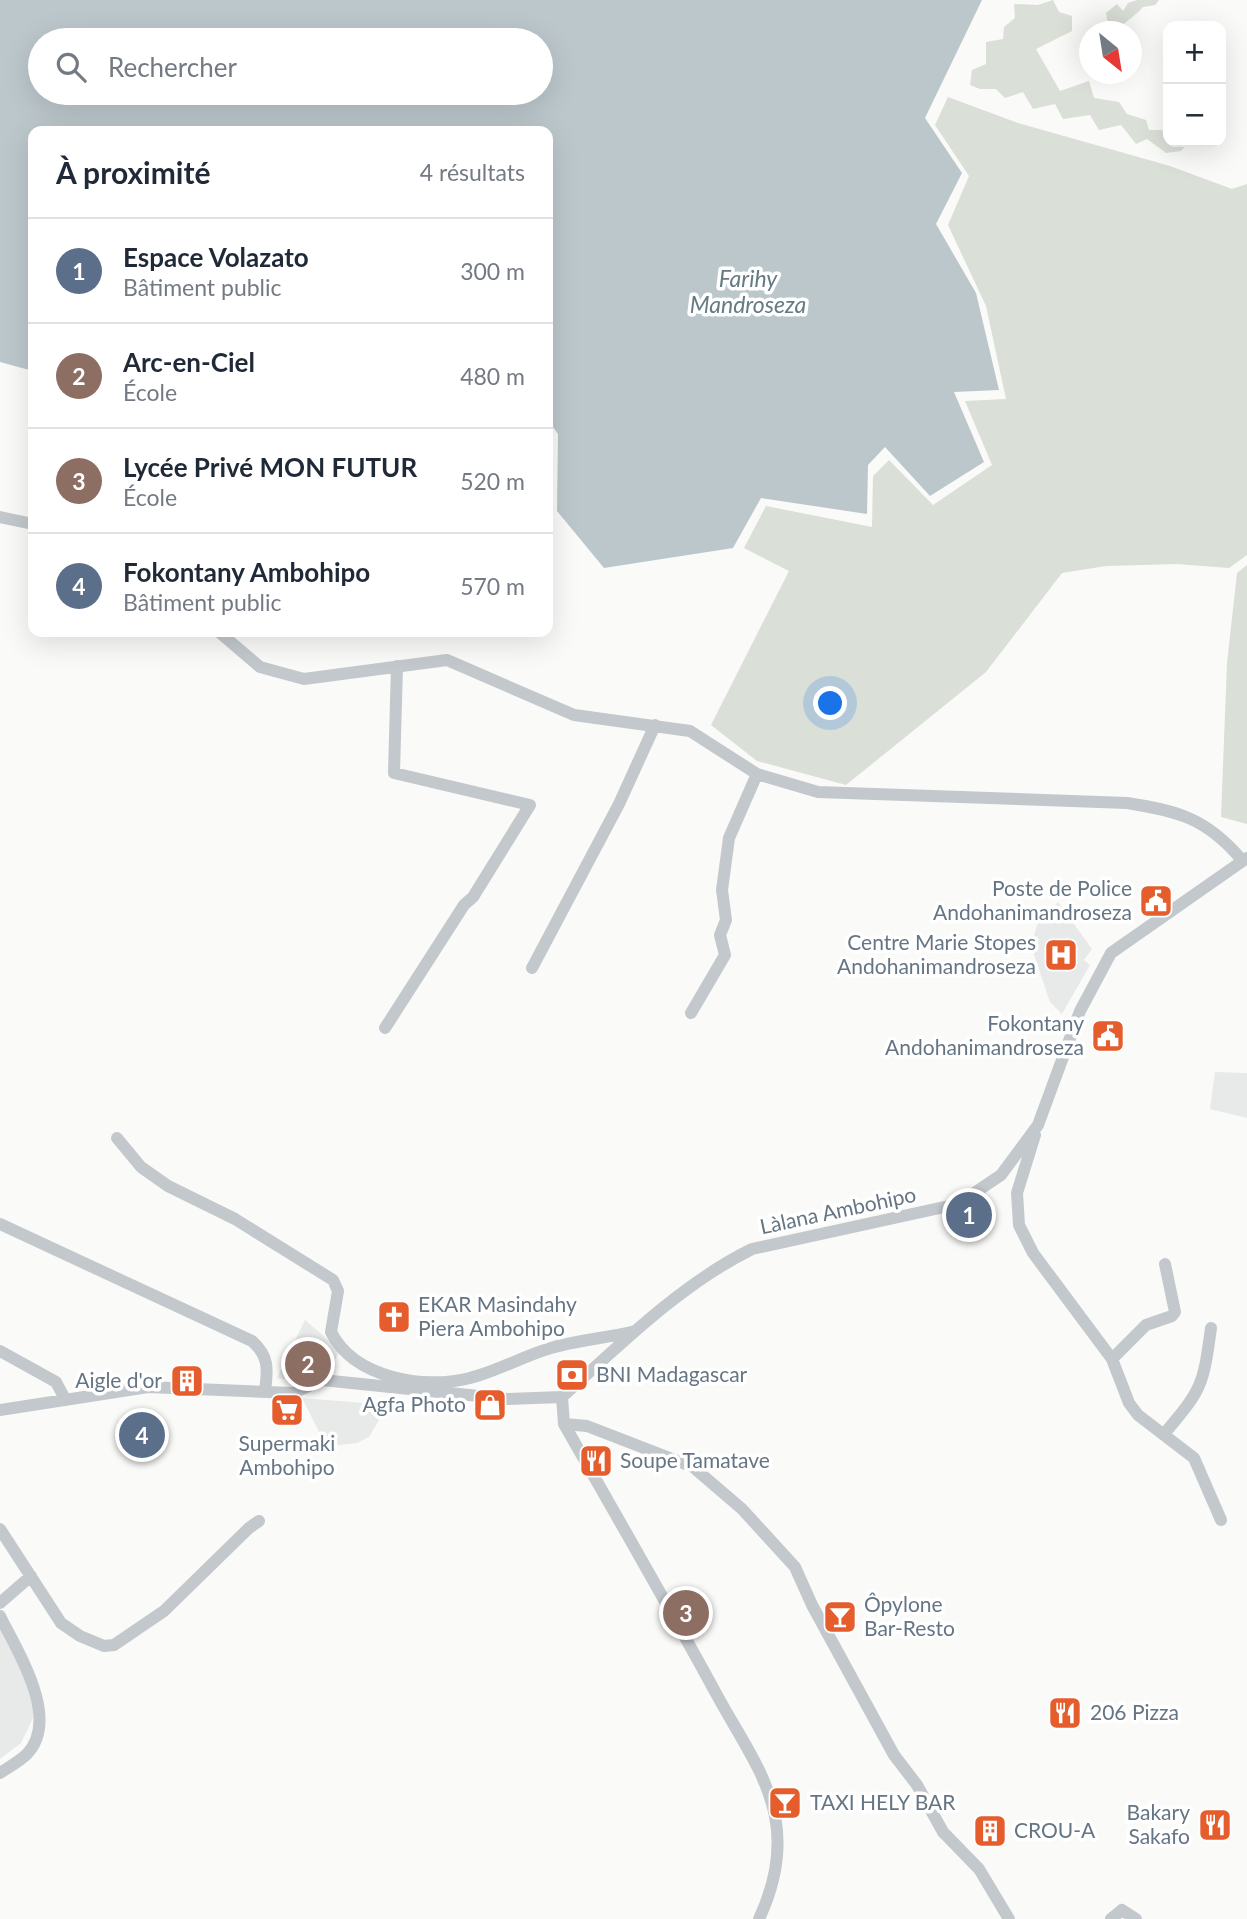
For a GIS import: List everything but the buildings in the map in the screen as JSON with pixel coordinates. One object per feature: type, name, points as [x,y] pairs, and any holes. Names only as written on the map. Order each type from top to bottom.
[{"type":"street","points":[[0,517],[28,523]]},
{"type":"street","points":[[225,637],[260,667],[304,679],[447,660],[574,715],[690,731],[757,774],[818,792],[1127,803],[1166,810],[1197,820],[1222,837],[1244,858]]},
{"type":"street","points":[[385,1028],[464,905],[473,897],[530,805],[394,773],[397,666]]},
{"type":"street","points":[[532,968],[619,803],[655,725]]},
{"type":"street","points":[[691,1013],[725,955],[720,935],[726,920],[722,890],[729,838],[757,774]]},
{"type":"street","name":"Làlana Ambohipo","points":[[562,1397],[639,1330],[724,1263],[752,1249],[958,1204],[1001,1175],[1038,1125],[1080,1011],[1111,953],[1244,858]]},
{"type":"street","points":[[1038,1125],[1017,1192],[1019,1225],[1033,1253],[1112,1359],[1129,1403],[1138,1415],[1194,1458],[1221,1520]]},
{"type":"street","points":[[117,1138],[141,1167],[168,1186],[235,1219],[333,1280],[338,1292],[331,1332],[344,1351],[371,1369],[418,1381],[470,1378],[552,1348],[597,1341],[639,1330]]},
{"type":"street","points":[[0,1224],[252,1341],[263,1350],[268,1364],[265,1391]]},
{"type":"street","points":[[1112,1359],[1146,1325],[1172,1316],[1175,1312],[1165,1264]]},
{"type":"street","points":[[1164,1434],[1197,1395],[1204,1378],[1211,1328]]},
{"type":"street","points":[[0,1351],[56,1382],[65,1399]]},
{"type":"street","points":[[0,1410],[148,1387],[293,1393],[321,1380],[508,1399],[562,1397],[564,1424],[664,1596],[765,1783],[777,1832],[775,1871],[770,1895],[759,1919]]},
{"type":"street","points":[[564,1424],[587,1426],[693,1467],[742,1509],[795,1567],[812,1605],[894,1755],[917,1785],[943,1832],[979,1869],[1009,1919]]},
{"type":"street","points":[[0,1529],[61,1623],[80,1636],[104,1646],[114,1645],[164,1611],[248,1528],[259,1521]]},
{"type":"street","points":[[0,1603],[32,1576]]},
{"type":"street","points":[[0,1616],[36,1691],[39,1733],[28,1753],[0,1773]]},
{"type":"street","points":[[1111,1919],[1122,1910],[1136,1919]]},
{"type":"shaded area","points":[[1053,0],[1059,12],[1072,16],[1072,31],[1036,49],[1060,91],[1080,84],[1090,84],[1094,98],[1119,102],[1127,114],[1146,120],[1149,130],[1163,131],[1163,147],[1185,147],[1181,151],[1166,153],[1147,139],[1136,144],[1121,125],[1099,130],[1090,115],[1063,119],[1055,104],[1033,109],[1023,92],[1005,98],[996,89],[980,89],[970,85],[972,70],[986,64],[986,42],[1003,39],[1004,27],[1015,18],[1014,4],[1038,5]]},
{"type":"shaded area","points":[[1137,0],[1159,0],[1155,5],[1143,7],[1128,21],[1107,20],[1106,13],[1117,4],[1123,11],[1128,3]]},
{"type":"shaded area","points":[[948,97],[1018,123],[1170,166],[1232,189],[1247,184],[1247,555],[1229,568],[1177,564],[1106,566],[1062,573],[986,672],[846,785],[757,761],[711,725],[789,571],[744,548],[766,506],[872,527],[873,476],[889,460],[933,505],[992,465],[965,401],[1006,399],[986,306],[948,225],[969,176],[935,125]]},
{"type":"shaded area","points":[[1247,565],[1247,824],[1221,817],[1227,663],[1237,573]]},
{"type":"shaded area","name":"Centre Marie Stopes Andohanimandroseza","points":[[1058,902],[1092,949],[1084,960],[1090,965],[1062,1014],[1050,1002],[1031,946],[1037,925]]},
{"type":"shaded area","points":[[1215,1072],[1247,1073],[1247,1118],[1210,1109]]},
{"type":"shaded area","points":[[305,1320],[340,1350],[323,1385],[277,1378]]},
{"type":"shaded area","points":[[302,1398],[388,1405],[369,1437],[357,1443],[339,1445],[323,1440]]},
{"type":"shaded area","points":[[0,1624],[33,1693],[33,1718],[21,1743],[0,1759]]},
{"type":"water","name":"Farihy Mandroseza","points":[[0,0],[982,0],[925,118],[962,173],[936,224],[976,293],[999,390],[954,392],[984,462],[930,496],[885,447],[868,465],[867,514],[761,498],[733,548],[604,568],[557,511],[558,434],[553,427],[553,126],[28,126],[28,370],[0,362]]},
{"type":"place","name":"Poste de Police Andohanimandroseza","points":[[1156,901]]},
{"type":"place","name":"Centre Marie Stopes Andohanimandroseza","points":[[1061,955]]},
{"type":"place","name":"Fokontany Andohanimandroseza","points":[[1108,1036]]},
{"type":"place","name":"Espace Volazato","points":[[969,1215]]},
{"type":"place","name":"EKAR Masindahy Piera Ambohipo","points":[[394,1317]]},
{"type":"place","name":"Arc-en-Ciel","points":[[308,1364]]},
{"type":"place","name":"BNI Madagascar","points":[[572,1375]]},
{"type":"place","name":"Aigle d'or","points":[[187,1381]]},
{"type":"place","name":"Agfa Photo","points":[[490,1405]]},
{"type":"place","name":"Supermaki Ambohipo","points":[[287,1410]]},
{"type":"place","name":"Fokontany Ambohipo","points":[[142,1435]]},
{"type":"place","name":"Soupe Tamatave","points":[[596,1461]]},
{"type":"place","name":"Lycée Privé MON FUTUR","points":[[686,1613]]},
{"type":"place","name":"Ôpylone Bar-Resto","points":[[840,1617]]},
{"type":"place","name":"206 Pizza","points":[[1065,1713]]},
{"type":"place","name":"TAXI HELY BAR","points":[[785,1803]]},
{"type":"place","name":"Bakary Sakafo","points":[[1215,1825]]},
{"type":"place","name":"CROU-A","points":[[990,1831]]}]
